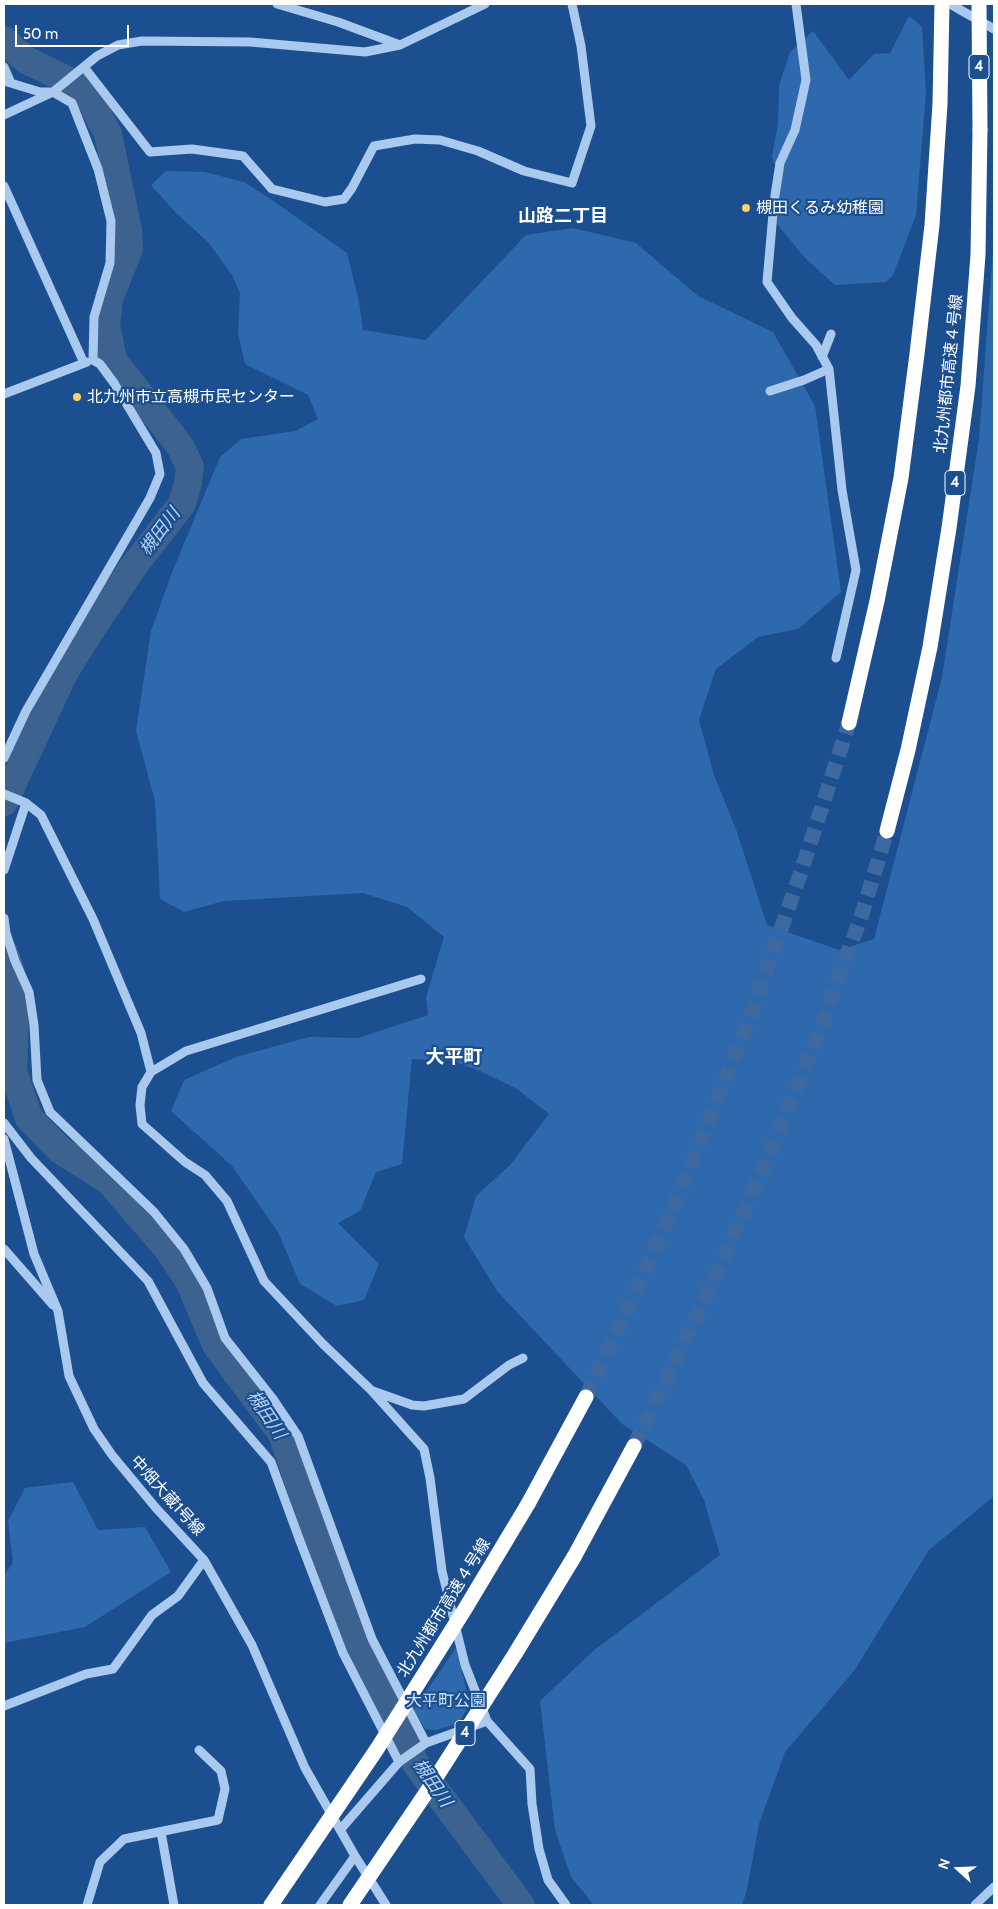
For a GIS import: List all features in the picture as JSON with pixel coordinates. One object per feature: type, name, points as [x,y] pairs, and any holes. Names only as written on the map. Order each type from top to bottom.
[{"type":"highway","name":"北九州都市高速４号線","points":[[849,723],[877,601],[900,478],[917,354],[930,235],[940,104],[942,4]]},
{"type":"highway","name":"北九州都市高速４号線","points":[[887,831],[908,750],[930,647],[964,415],[978,255],[980,130],[979,4]]},
{"type":"highway","name":"北九州都市高速４号線","points":[[270,1905],[377,1749],[465,1609],[528,1504],[586,1397]]},
{"type":"highway","name":"4","points":[[350,1905],[515,1654],[574,1557],[634,1446]]},
{"type":"street","points":[[277,4],[338,22],[400,45]]},
{"type":"street","points":[[4,115],[56,90],[97,56],[118,46],[142,41],[250,42],[365,52],[400,45],[485,4]]},
{"type":"street","points":[[81,69],[150,152],[192,150],[244,156],[272,189],[325,202],[344,199],[352,188],[374,146],[415,139],[440,140],[478,151],[524,171],[572,183],[591,126],[572,4]]},
{"type":"street","points":[[796,4],[806,80],[795,130],[780,163],[766,282],[792,318],[816,345],[829,369],[842,490],[856,570],[836,658]]},
{"type":"street","points":[[950,4],[994,29]]},
{"type":"street","points":[[4,67],[7,82],[40,92],[56,90],[72,103],[98,169],[110,221],[110,263],[94,317],[88,361]]},
{"type":"street","points":[[4,186],[88,361]]},
{"type":"street","points":[[822,357],[831,334]]},
{"type":"street","points":[[4,394],[88,361],[100,364],[114,383],[156,453],[160,474],[150,498],[26,711],[4,758]]},
{"type":"street","points":[[770,391],[804,380],[829,369]]},
{"type":"street","points":[[4,794],[24,802],[41,815],[93,919],[142,1033],[152,1072]]},
{"type":"street","points":[[4,870],[24,802]]},
{"type":"street","points":[[4,918],[6,933],[15,961],[29,992],[34,1025],[37,1080],[50,1112],[154,1212],[184,1248],[206,1288],[225,1338],[273,1399],[298,1436],[372,1639],[426,1743]]},
{"type":"street","points":[[421,979],[186,1051],[152,1072],[142,1087],[140,1105],[142,1124],[186,1162],[205,1175],[227,1201],[264,1281],[370,1390],[424,1449],[430,1478],[442,1571],[465,1665],[487,1721],[530,1769],[538,1849],[548,1880],[566,1905]]},
{"type":"street","points":[[4,1123],[31,1158],[148,1281],[203,1383],[271,1462],[343,1653],[399,1762]]},
{"type":"street","name":"中畑大蔵1号線","points":[[4,1139],[34,1254],[58,1311],[69,1376],[94,1429],[118,1463],[204,1560],[252,1645],[305,1768],[355,1856],[386,1905]]},
{"type":"street","points":[[4,1249],[58,1311]]},
{"type":"street","points":[[370,1390],[412,1405],[424,1406],[464,1399],[509,1365],[523,1358]]},
{"type":"street","points":[[4,1706],[86,1674],[113,1669],[152,1615],[178,1596],[204,1560]]},
{"type":"street","points":[[340,1830],[399,1762],[426,1743],[487,1721]]},
{"type":"street","points":[[87,1905],[100,1862],[124,1839],[218,1820],[225,1789],[221,1771],[199,1750]]},
{"type":"street","points":[[161,1832],[174,1905]]},
{"type":"street","points":[[320,1905],[355,1856]]},
{"type":"street","points":[[975,1905],[994,1887]]},
{"type":"green space","points":[[909,16],[922,27],[926,93],[916,215],[893,275],[886,282],[835,285],[806,259],[777,224],[780,184],[772,156],[778,124],[779,86],[790,52],[813,31],[849,80],[874,54],[890,53]]},
{"type":"green space","points":[[994,67],[994,1496],[929,1550],[854,1671],[785,1752],[759,1824],[747,1890],[742,1905],[594,1905],[571,1877],[555,1830],[540,1701],[593,1651],[720,1555],[704,1500],[686,1465],[622,1424],[497,1291],[464,1237],[476,1196],[510,1165],[549,1114],[517,1089],[480,1071],[453,1061],[412,1059],[402,1164],[376,1172],[360,1211],[338,1223],[379,1264],[364,1300],[337,1306],[300,1284],[278,1232],[232,1166],[171,1111],[184,1080],[236,1057],[309,1037],[358,1038],[428,1015],[426,997],[444,937],[407,907],[363,893],[224,901],[184,912],[160,899],[155,801],[136,731],[151,631],[171,575],[220,457],[241,439],[295,431],[318,419],[308,395],[245,364],[238,333],[240,293],[232,275],[208,242],[176,213],[151,185],[166,171],[205,172],[244,182],[272,200],[347,253],[359,302],[363,330],[426,340],[526,235],[573,228],[636,243],[698,296],[773,332],[815,406],[841,592],[798,629],[758,637],[716,669],[699,720],[714,775],[737,832],[767,925],[839,950],[874,939],[942,677],[979,439],[993,249]]},
{"type":"green space","points":[[73,1482],[98,1530],[145,1527],[171,1572],[85,1627],[4,1643],[4,1575],[13,1563],[8,1521],[25,1488]]},
{"type":"green space","name":"大平町公園","points":[[456,1648],[470,1704],[458,1724],[436,1730],[425,1729],[413,1710]]},
{"type":"waterway","name":"槻田川","points":[[4,40],[26,60],[84,88],[108,134],[128,230],[129,249],[109,299],[106,324],[113,360],[180,446],[190,467],[182,504],[133,567],[63,675],[4,802]]},
{"type":"waterway","name":"槻田川","points":[[4,952],[11,972],[15,1016],[13,1071],[29,1118],[60,1150],[109,1181],[167,1248],[189,1281],[216,1345],[282,1434],[337,1593],[414,1761],[521,1905]]},
{"type":"tunnel","points":[[586,1397],[642,1278],[697,1151],[752,1012],[802,869],[849,723]]},
{"type":"tunnel","points":[[634,1446],[705,1299],[772,1148],[819,1032],[862,914],[887,831]]},
{"type":"place","name":"槻田くるみ幼稚園","points":[[746,208]]},
{"type":"place","name":"北九州市立高槻市民センター","points":[[77,397]]},
{"type":"district","name":"山路二丁目","points":[[563,217]]},
{"type":"district","name":"大平町","points":[[454,1057]]}]
